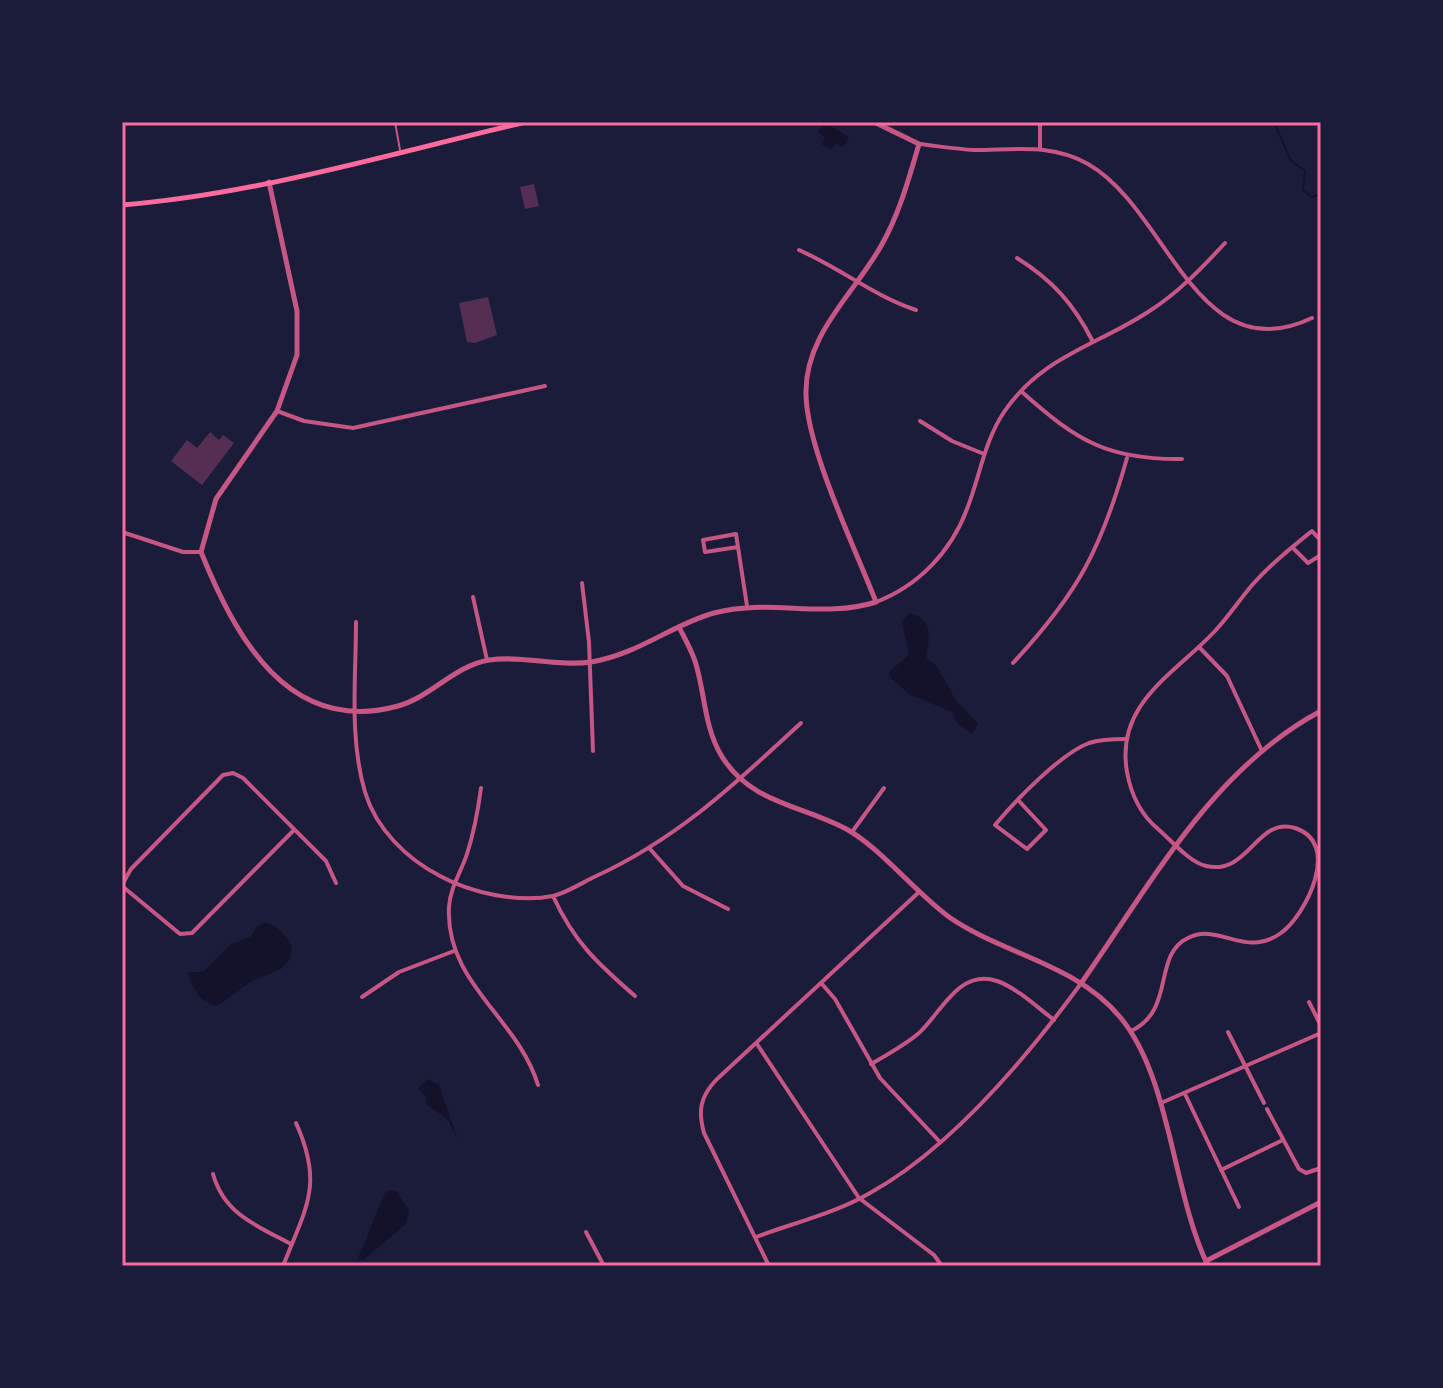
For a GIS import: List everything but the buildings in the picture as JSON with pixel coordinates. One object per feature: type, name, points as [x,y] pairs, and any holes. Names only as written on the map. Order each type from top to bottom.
[{"type":"main road","points":[[122,205],[165,202],[269,182],[526,122]]},
{"type":"street","points":[[874,122],[919,144],[973,150],[1040,148],[1085,162],[1108,176],[1222,317],[1245,327],[1274,331],[1312,318]]},
{"type":"street","points":[[1040,122],[1040,148]]},
{"type":"street","points":[[876,602],[811,431],[805,394],[809,363],[823,330],[881,246],[906,188],[919,144]]},
{"type":"street","points":[[269,182],[298,325],[292,376],[277,411],[216,499],[201,552],[217,593],[262,665],[285,686],[319,704],[355,711],[397,707],[487,660],[588,663],[615,657],[711,613],[747,606],[828,610],[856,608],[898,593],[918,580],[946,548],[968,509],[984,454],[1005,411],[1022,392],[1050,363],[1148,312],[1190,281],[1225,243]]},
{"type":"street","points":[[799,250],[831,264],[891,302],[916,310]]},
{"type":"street","points":[[1017,258],[1062,292],[1077,310],[1092,340]]},
{"type":"street","points":[[277,411],[304,421],[353,428],[545,386]]},
{"type":"street","points":[[1022,392],[1072,432],[1127,458],[1182,459]]},
{"type":"street","points":[[920,421],[952,441],[984,454]]},
{"type":"street","points":[[1013,663],[1056,617],[1081,578],[1113,508],[1127,458]]},
{"type":"street","points":[[1131,1031],[1145,1023],[1159,1003],[1169,959],[1181,942],[1190,936],[1210,935],[1247,945],[1279,935],[1297,913],[1319,868],[1317,852],[1310,839],[1289,826],[1269,831],[1243,858],[1221,866],[1201,865],[1154,825],[1138,805],[1127,769],[1126,739],[1143,698],[1199,647],[1251,586],[1312,531],[1321,541]]},
{"type":"street","points":[[122,532],[183,552],[201,552]]},
{"type":"street","points":[[738,547],[705,552],[703,540],[736,534],[738,547],[747,606]]},
{"type":"street","points":[[1292,547],[1308,563],[1321,555]]},
{"type":"street","points":[[582,583],[593,751]]},
{"type":"street","points":[[473,597],[487,660]]},
{"type":"street","points":[[356,622],[356,752],[366,794],[380,823],[401,849],[454,884],[510,897],[553,896],[650,849],[698,817],[801,723]]},
{"type":"street","points":[[680,629],[697,666],[706,718],[721,755],[741,779],[763,796],[852,832],[918,893],[974,931],[1082,982],[1108,1004],[1131,1031],[1150,1073],[1181,1191],[1207,1263],[1321,1202]]},
{"type":"street","points":[[1199,647],[1227,676],[1261,749]]},
{"type":"street","points":[[756,1237],[859,1198],[895,1177],[939,1141],[1016,1066],[1054,1020],[1220,791],[1261,749],[1321,711]]},
{"type":"street","points":[[1019,801],[1045,827],[1045,834],[1031,849],[1023,848],[995,825],[1019,801],[1080,748],[1102,740],[1126,739]]},
{"type":"street","points":[[294,830],[192,933],[180,934],[122,886],[131,869],[223,775],[233,773],[243,778],[294,830],[333,870],[336,883]]},
{"type":"street","points":[[481,788],[476,824],[449,904],[454,951],[478,994],[518,1041],[532,1066],[538,1085]]},
{"type":"street","points":[[852,832],[884,788]]},
{"type":"street","points":[[650,849],[683,886],[728,909]]},
{"type":"street","points":[[769,1266],[704,1133],[699,1112],[711,1084],[918,893]]},
{"type":"street","points":[[553,896],[569,930],[583,949],[635,996]]},
{"type":"street","points":[[362,997],[399,972],[454,951]]},
{"type":"street","points":[[871,1064],[918,1033],[955,991],[972,980],[987,978],[1001,983],[1054,1020]]},
{"type":"street","points":[[822,984],[835,999],[884,1084],[939,1141]]},
{"type":"street","points":[[1309,1002],[1321,1026]]},
{"type":"street","points":[[1228,1032],[1264,1103]]},
{"type":"street","points":[[1159,1104],[1321,1033]]},
{"type":"street","points":[[757,1044],[859,1198],[934,1255],[942,1266]]},
{"type":"street","points":[[1185,1094],[1239,1207]]},
{"type":"street","points":[[1267,1109],[1301,1171],[1309,1173],[1321,1168]]},
{"type":"street","points":[[283,1266],[312,1182],[308,1150],[296,1123]]},
{"type":"street","points":[[1221,1170],[1283,1140]]},
{"type":"street","points":[[213,1174],[224,1201],[233,1210],[292,1244]]},
{"type":"street","points":[[586,1232],[604,1266]]},
{"type":"lane","points":[[395,122],[400,152]]},
{"type":"shaded area","points":[[824,122],[849,137],[843,147],[836,143],[831,150],[821,144],[825,137],[818,132]]},
{"type":"shaded area","points":[[909,613],[927,625],[926,658],[936,665],[955,699],[978,724],[972,734],[958,724],[952,712],[909,694],[890,677],[889,672],[909,655],[902,622]]},
{"type":"shaded area","points":[[264,923],[277,928],[287,938],[292,946],[290,959],[281,969],[252,981],[217,1006],[206,1002],[194,989],[187,972],[203,972],[231,944],[251,937],[257,926]]},
{"type":"shaded area","points":[[428,1079],[439,1085],[458,1140],[447,1119],[427,1105],[426,1097],[418,1088]]},
{"type":"shaded area","points":[[396,1191],[409,1210],[406,1224],[363,1260],[358,1258],[385,1193]]},
{"type":"waterway","points":[[1274,122],[1291,161],[1305,171],[1303,190],[1312,197],[1321,194]]}]
